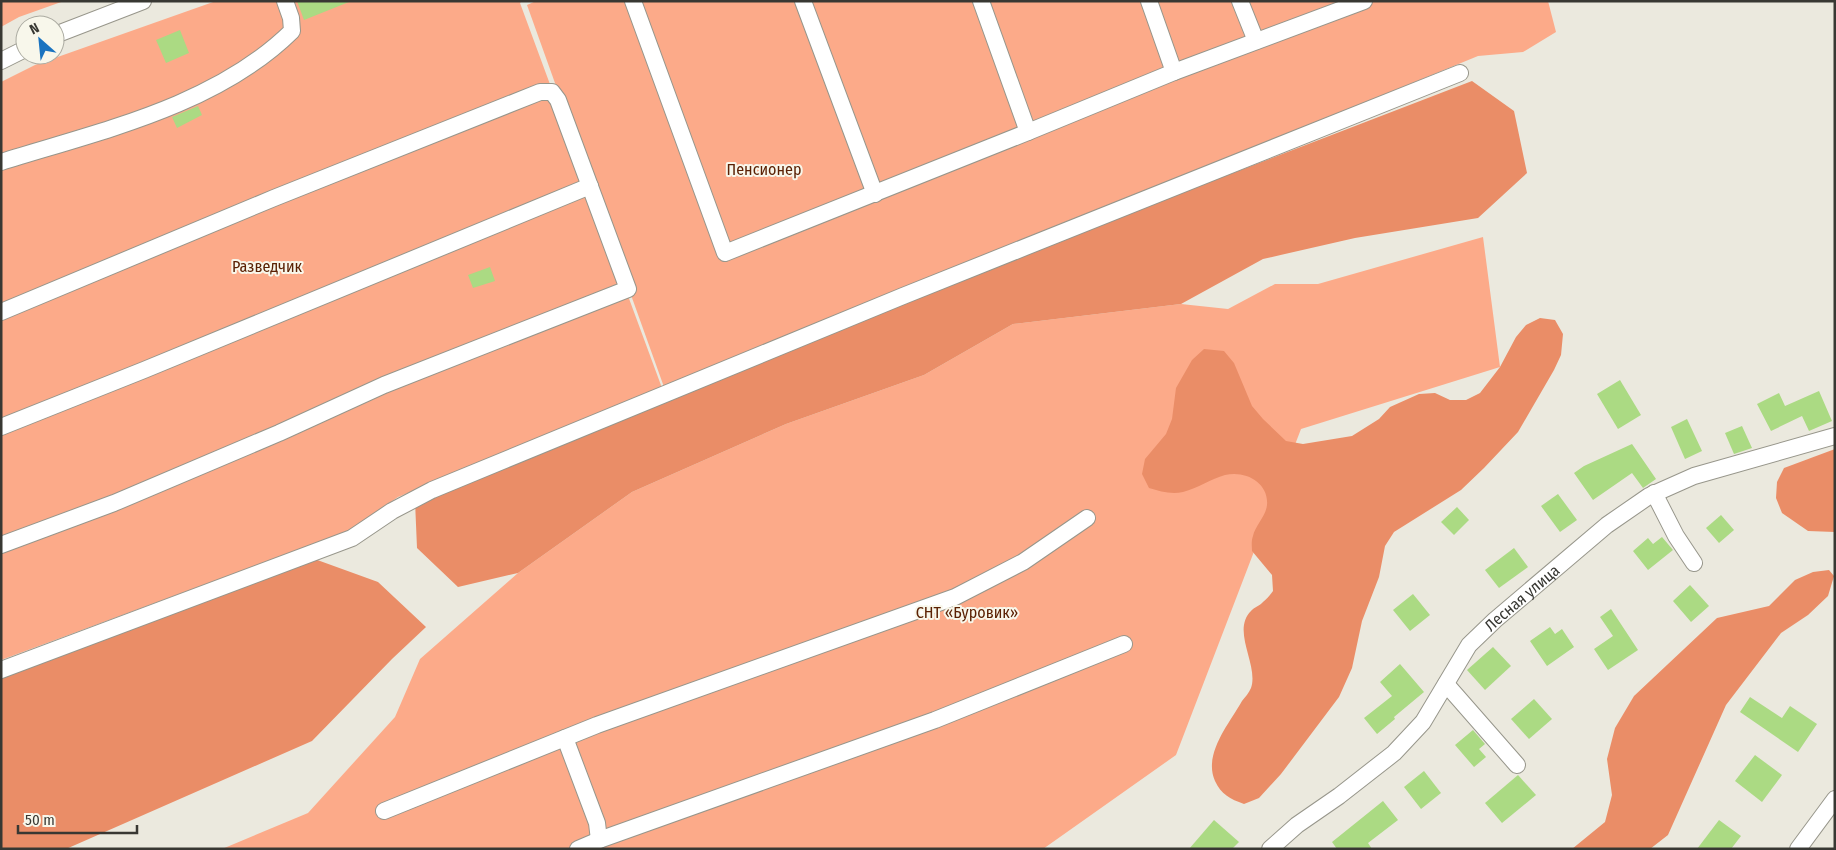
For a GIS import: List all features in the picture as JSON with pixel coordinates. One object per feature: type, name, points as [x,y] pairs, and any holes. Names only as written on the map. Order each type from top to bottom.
[{"type":"street","points":[[65,31],[143,1]]},
{"type":"street","points":[[1,162],[148,116],[230,78],[277,45],[292,31],[291,18],[285,1]]},
{"type":"street","points":[[633,1],[724,254],[1174,72],[1364,1]]},
{"type":"street","points":[[803,1],[875,194]]},
{"type":"street","points":[[981,1],[1028,132]]},
{"type":"street","points":[[1149,1],[1174,72]]},
{"type":"street","points":[[1240,1],[1256,41]]},
{"type":"street","points":[[1,61],[15,54]]},
{"type":"street","points":[[1,670],[352,538],[392,511],[432,490],[903,296],[1460,73]]},
{"type":"street","points":[[1,312],[265,202],[540,92],[552,92],[558,100],[628,289],[384,385],[279,433],[114,502],[1,545]]},
{"type":"street","points":[[1,427],[590,186]]},
{"type":"street","name":"Лесная улица","points":[[1270,849],[1297,825],[1339,796],[1394,753],[1423,722],[1468,645],[1607,525],[1654,493],[1694,476],[1835,436]]},
{"type":"street","points":[[1654,493],[1676,536],[1694,563]]},
{"type":"street","points":[[384,812],[596,725],[955,597],[1023,562],[1087,518]]},
{"type":"street","points":[[578,849],[935,720],[1124,644]]},
{"type":"street","points":[[1446,684],[1517,765]]},
{"type":"street","points":[[565,738],[597,823],[599,840]]},
{"type":"street","points":[[1798,849],[1835,799]]},
{"type":"green space","points":[[1,1],[64,1],[25,15],[15,15],[15,19],[1,27]]},
{"type":"green space","name":"Разведчик","points":[[216,1],[522,1],[520,3],[662,388],[398,497],[349,531],[1,660],[1,82],[35,65],[65,65],[65,54]]},
{"type":"green space","name":"Пенсионер","points":[[536,1],[1548,1],[1556,32],[1523,52],[1478,56],[902,293],[664,387],[527,5]]},
{"type":"green space","name":"СНТ «Буровик»","points":[[1483,237],[1500,367],[1301,429],[1176,755],[1043,849],[222,849],[308,813],[395,717],[420,659],[518,573],[632,492],[786,424],[924,375],[1013,324],[1181,304],[1228,309],[1275,284],[1318,284]]},
{"type":"shaded area","points":[[1472,81],[1514,111],[1527,173],[1478,218],[1355,238],[1263,259],[1181,304],[1013,324],[924,375],[786,424],[632,492],[518,573],[458,587],[417,548],[415,501],[905,299]]},
{"type":"shaded area","points":[[1540,318],[1555,320],[1563,334],[1561,355],[1518,432],[1461,490],[1394,532],[1385,546],[1379,577],[1362,621],[1352,668],[1339,697],[1281,774],[1259,798],[1244,804],[1230,798],[1223,793],[1215,781],[1212,771],[1212,760],[1219,740],[1251,688],[1252,669],[1244,638],[1246,619],[1252,610],[1262,603],[1273,591],[1272,575],[1252,551],[1252,538],[1266,509],[1267,497],[1264,490],[1255,480],[1241,474],[1225,475],[1179,493],[1149,488],[1142,474],[1145,459],[1166,434],[1172,419],[1176,388],[1192,360],[1204,349],[1224,351],[1234,363],[1252,406],[1263,419],[1286,441],[1303,444],[1352,436],[1379,419],[1390,407],[1419,394],[1435,393],[1450,400],[1466,400],[1480,393],[1500,367],[1516,337],[1526,325]]},
{"type":"shaded area","points":[[1835,449],[1835,532],[1808,531],[1782,513],[1776,498],[1777,482],[1784,468]]},
{"type":"shaded area","points":[[309,557],[378,582],[426,627],[312,741],[66,849],[1,849],[1,679]]},
{"type":"shaded area","points":[[1829,570],[1834,576],[1828,596],[1808,615],[1781,633],[1726,705],[1668,835],[1650,849],[1572,849],[1605,822],[1612,795],[1607,759],[1615,728],[1634,696],[1717,618],[1769,606],[1795,580],[1813,572]]},
{"type":"building","points":[[297,1],[348,1],[349,2],[304,20]]},
{"type":"building","points":[[180,30],[189,53],[166,63],[156,40]]},
{"type":"building","points":[[198,106],[202,115],[177,128],[172,117]]},
{"type":"building","points":[[490,267],[495,281],[473,288],[468,275]]},
{"type":"building","points":[[1620,380],[1641,415],[1618,429],[1597,394]]},
{"type":"building","points":[[1819,391],[1832,421],[1809,431],[1802,416],[1771,431],[1757,404],[1779,393],[1785,406]]},
{"type":"building","points":[[1687,419],[1702,451],[1685,459],[1671,427]]},
{"type":"building","points":[[1742,426],[1752,448],[1734,454],[1725,433]]},
{"type":"building","points":[[1632,444],[1656,479],[1643,488],[1632,473],[1593,500],[1574,473],[1584,466]]},
{"type":"building","points":[[1558,494],[1577,520],[1560,532],[1541,506]]},
{"type":"building","points":[[1457,507],[1469,520],[1454,535],[1441,522]]},
{"type":"building","points":[[1721,515],[1734,530],[1719,543],[1706,528]]},
{"type":"building","points":[[1662,537],[1673,550],[1648,570],[1633,551],[1648,538],[1653,544]]},
{"type":"building","points":[[1514,548],[1528,567],[1499,588],[1485,570]]},
{"type":"building","points":[[1690,585],[1709,606],[1691,622],[1673,601]]},
{"type":"building","points":[[1413,594],[1430,615],[1410,631],[1393,610]]},
{"type":"building","points":[[1611,609],[1638,650],[1608,670],[1594,649],[1613,636],[1600,617]]},
{"type":"building","points":[[1550,627],[1555,634],[1562,629],[1574,647],[1547,666],[1530,641]]},
{"type":"building","points":[[1493,647],[1511,666],[1485,690],[1467,670]]},
{"type":"building","points":[[1400,664],[1424,692],[1377,734],[1364,718],[1392,696],[1380,682]]},
{"type":"building","points":[[1750,697],[1782,718],[1790,706],[1817,724],[1798,752],[1740,712]]},
{"type":"building","points":[[1534,699],[1552,719],[1529,739],[1511,719]]},
{"type":"building","points":[[1473,730],[1485,744],[1479,749],[1486,757],[1474,767],[1455,745]]},
{"type":"building","points":[[1755,755],[1782,775],[1762,802],[1735,781]]},
{"type":"building","points":[[1424,771],[1441,793],[1421,809],[1404,787]]},
{"type":"building","points":[[1518,775],[1536,795],[1502,823],[1485,803]]},
{"type":"building","points":[[1383,801],[1398,820],[1368,843],[1372,849],[1337,849],[1332,842]]},
{"type":"building","points":[[1214,820],[1239,842],[1232,849],[1189,849]]},
{"type":"building","points":[[1719,820],[1741,836],[1731,849],[1697,849]]}]
